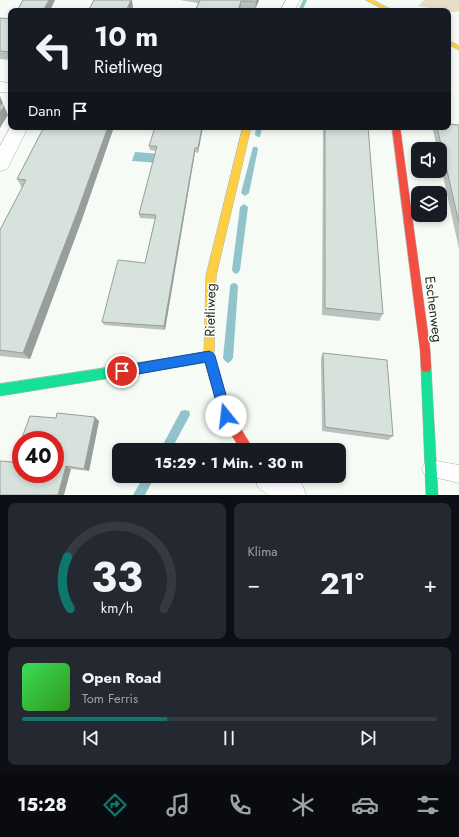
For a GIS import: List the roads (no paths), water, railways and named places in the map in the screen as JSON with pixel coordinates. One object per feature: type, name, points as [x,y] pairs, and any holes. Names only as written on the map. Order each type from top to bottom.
[{"type":"street","points":[[369,0],[385,8]]},
{"type":"street","points":[[0,164],[17,130]]},
{"type":"street","name":"Rietliweg","points":[[0,390],[209,356],[211,276],[246,130]]},
{"type":"street","name":"Eschenweg","points":[[396,130],[425,349],[432,495]]},
{"type":"street","points":[[209,356],[226,416],[243,443]]},
{"type":"street","points":[[277,483],[291,495]]},
{"type":"lane","points":[[431,469],[459,474]]},
{"type":"water","points":[[135,152],[161,154],[159,163],[132,161]]},
{"type":"waterway","points":[[301,8],[305,0]]},
{"type":"waterway","points":[[258,135],[259,130]]},
{"type":"waterway","points":[[245,193],[255,149]]},
{"type":"waterway","points":[[236,270],[244,207]]},
{"type":"waterway","points":[[228,358],[234,287]]},
{"type":"waterway","points":[[169,443],[185,415]]},
{"type":"waterway","points":[[139,495],[146,483]]}]
